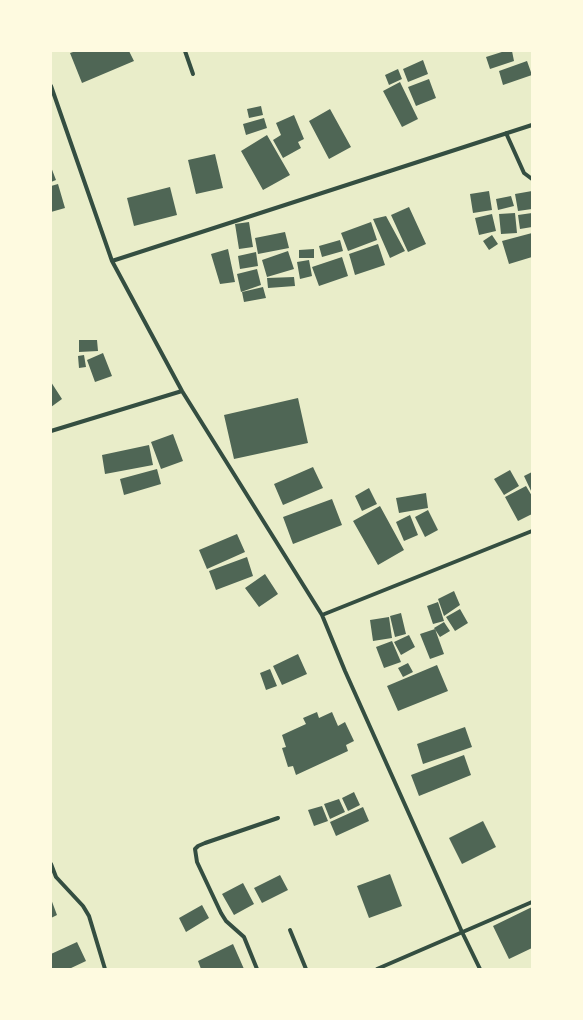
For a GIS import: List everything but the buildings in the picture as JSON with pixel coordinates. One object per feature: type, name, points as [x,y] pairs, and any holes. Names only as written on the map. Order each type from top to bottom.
[{"type":"street","points":[[184,51],[193,74]]},
{"type":"street","points":[[51,86],[112,261],[182,391],[322,615],[345,671],[480,969]]},
{"type":"street","points":[[112,261],[532,125]]},
{"type":"street","points":[[506,133],[524,173],[532,179]]},
{"type":"street","points":[[51,431],[182,391]]},
{"type":"street","points":[[322,615],[532,531]]},
{"type":"street","points":[[257,969],[242,934],[226,921],[221,913],[197,862],[195,849],[205,843],[278,818]]},
{"type":"street","points":[[51,864],[56,877],[80,902],[89,916],[105,969]]},
{"type":"street","points":[[378,969],[532,902]]},
{"type":"street","points":[[290,930],[306,969]]}]
